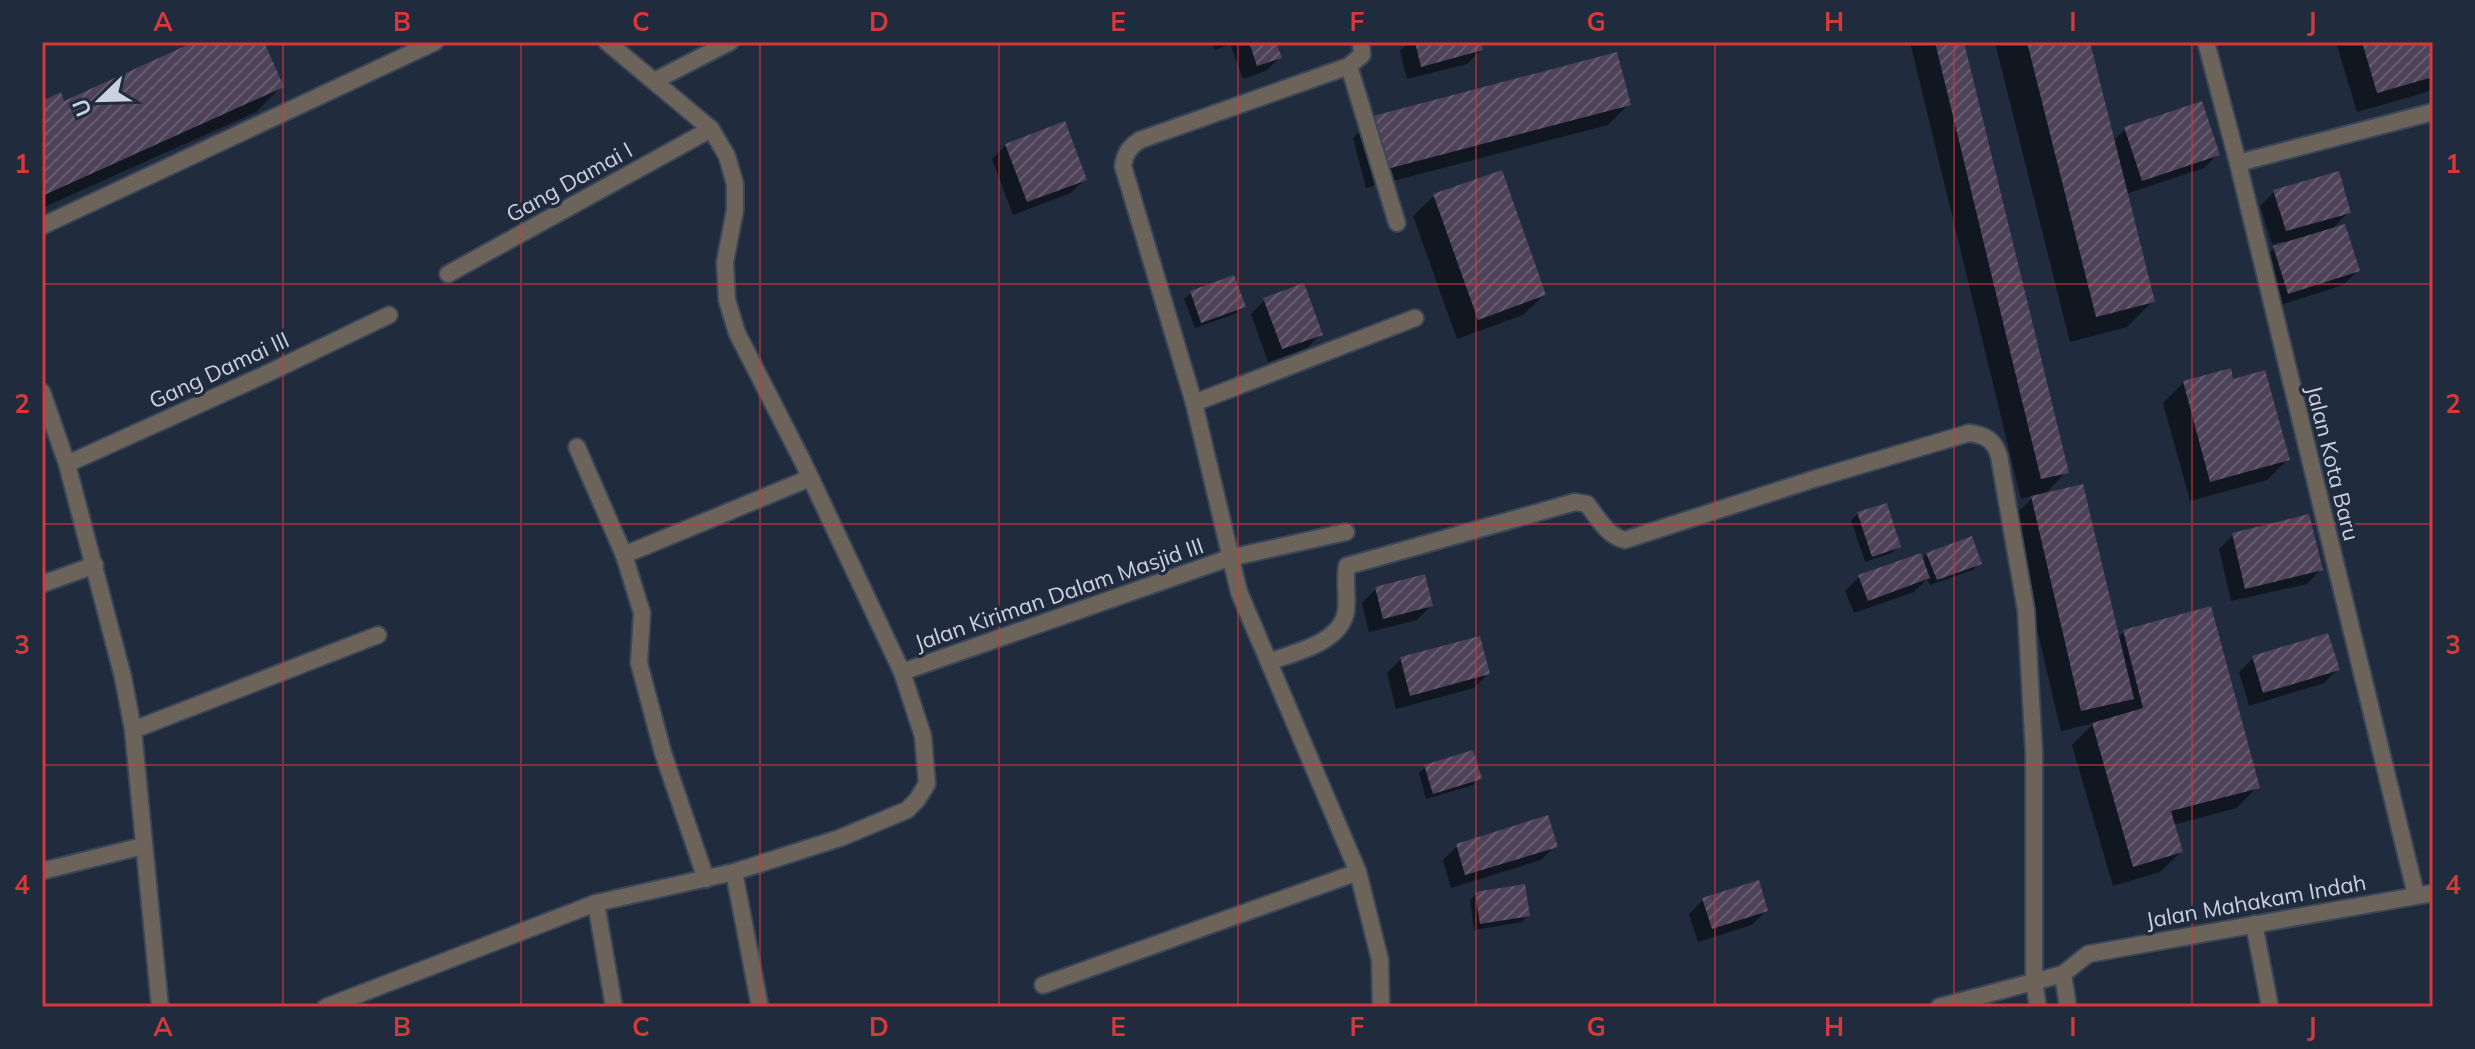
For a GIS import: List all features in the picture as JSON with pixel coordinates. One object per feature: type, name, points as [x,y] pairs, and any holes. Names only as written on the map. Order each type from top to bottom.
[{"type":"street","points":[[42,226],[435,42]]},
{"type":"street","points":[[326,1007],[596,903],[734,872],[840,838],[907,810],[927,784],[923,736],[902,672],[737,333],[727,300],[725,262],[735,210],[735,184],[727,156],[711,129],[607,42]]},
{"type":"street","points":[[654,81],[730,42]]},
{"type":"street","points":[[1361,42],[1362,55],[1349,66],[1150,136],[1132,145],[1123,166],[1194,403],[1239,592],[1358,872],[1380,960],[1381,1007]]},
{"type":"street","name":"Jalan Kota Baru","points":[[2206,42],[2428,896]]},
{"type":"street","points":[[1349,66],[1397,223]]},
{"type":"street","points":[[2238,163],[2433,112]]},
{"type":"street","name":"Gang Damai I","points":[[448,274],[711,129]]},
{"type":"street","name":"Gang Damai III","points":[[67,464],[389,315]]},
{"type":"street","points":[[1194,403],[1415,318]]},
{"type":"street","points":[[42,392],[67,464],[123,677],[133,730],[160,1007]]},
{"type":"street","points":[[1269,662],[1325,640],[1341,625],[1346,614],[1347,566],[1575,502],[1587,504],[1608,531],[1616,538],[1625,540],[1969,433],[1988,438],[1996,445],[1999,456],[2026,610],[2047,978],[2038,1007]]},
{"type":"street","points":[[577,447],[624,555],[642,613],[639,663],[663,753],[706,879]]},
{"type":"street","points":[[624,555],[810,478]]},
{"type":"street","name":"Jalan Kiriman Dalam Masjid III","points":[[902,672],[1229,558],[1346,532]]},
{"type":"street","points":[[42,584],[95,565]]},
{"type":"street","points":[[133,730],[378,635]]},
{"type":"street","points":[[42,871],[143,846]]},
{"type":"street","points":[[734,872],[760,1007]]},
{"type":"street","points":[[1043,985],[1358,872]]},
{"type":"street","name":"Jalan Mahakam Indah","points":[[2047,978],[2088,954],[2428,896]]},
{"type":"street","points":[[596,903],[614,1007]]},
{"type":"street","points":[[2254,924],[2270,1007]]},
{"type":"street","points":[[1939,1007],[2047,978]]},
{"type":"street","points":[[2047,978],[2068,1007]]},
{"type":"building","points":[[194,42],[264,42],[284,87],[42,196],[42,101],[61,92],[64,101]]},
{"type":"building","points":[[1249,42],[1276,42],[1282,58],[1257,66]]},
{"type":"building","points":[[1415,42],[1481,42],[1483,50],[1421,67]]},
{"type":"building","points":[[1935,42],[1964,42],[2069,473],[2041,479]]},
{"type":"building","points":[[2027,42],[2090,42],[2155,302],[2096,317]]},
{"type":"building","points":[[2362,42],[2433,42],[2433,77],[2377,93]]},
{"type":"building","points":[[1617,52],[1631,105],[1387,169],[1373,116]]},
{"type":"building","points":[[2202,101],[2220,155],[2142,181],[2124,127]]},
{"type":"building","points":[[1065,121],[1087,180],[1027,202],[1005,144]]},
{"type":"building","points":[[1502,170],[1546,295],[1478,320],[1433,194]]},
{"type":"building","points":[[2339,171],[2351,213],[2286,231],[2273,190]]},
{"type":"building","points":[[2345,224],[2360,271],[2288,294],[2273,246]]},
{"type":"building","points":[[1234,275],[1246,307],[1201,323],[1190,291]]},
{"type":"building","points":[[1304,283],[1323,335],[1282,349],[1263,298]]},
{"type":"building","points":[[2231,368],[2233,379],[2265,370],[2290,460],[2210,482],[2183,381]]},
{"type":"building","points":[[2083,484],[2134,699],[2081,711],[2031,496]]},
{"type":"building","points":[[1887,503],[1901,547],[1872,557],[1857,512]]},
{"type":"building","points":[[2309,514],[2323,570],[2245,589],[2232,533]]},
{"type":"building","points":[[1972,536],[1982,564],[1937,580],[1926,553]]},
{"type":"building","points":[[1921,553],[1930,578],[1868,601],[1858,575]]},
{"type":"building","points":[[1425,574],[1433,606],[1383,619],[1375,587]]},
{"type":"building","points":[[2211,606],[2260,788],[2171,811],[2183,852],[2133,867],[2092,723],[2143,708],[2123,630]]},
{"type":"building","points":[[2328,633],[2340,670],[2263,693],[2252,656]]},
{"type":"building","points":[[1480,636],[1490,674],[1410,696],[1400,657]]},
{"type":"building","points":[[1473,750],[1482,779],[1433,794],[1424,765]]},
{"type":"building","points":[[1548,815],[1558,847],[1465,875],[1456,844]]},
{"type":"building","points":[[1759,880],[1768,911],[1712,929],[1702,898]]},
{"type":"building","points":[[1525,884],[1530,916],[1480,924],[1475,892]]}]
